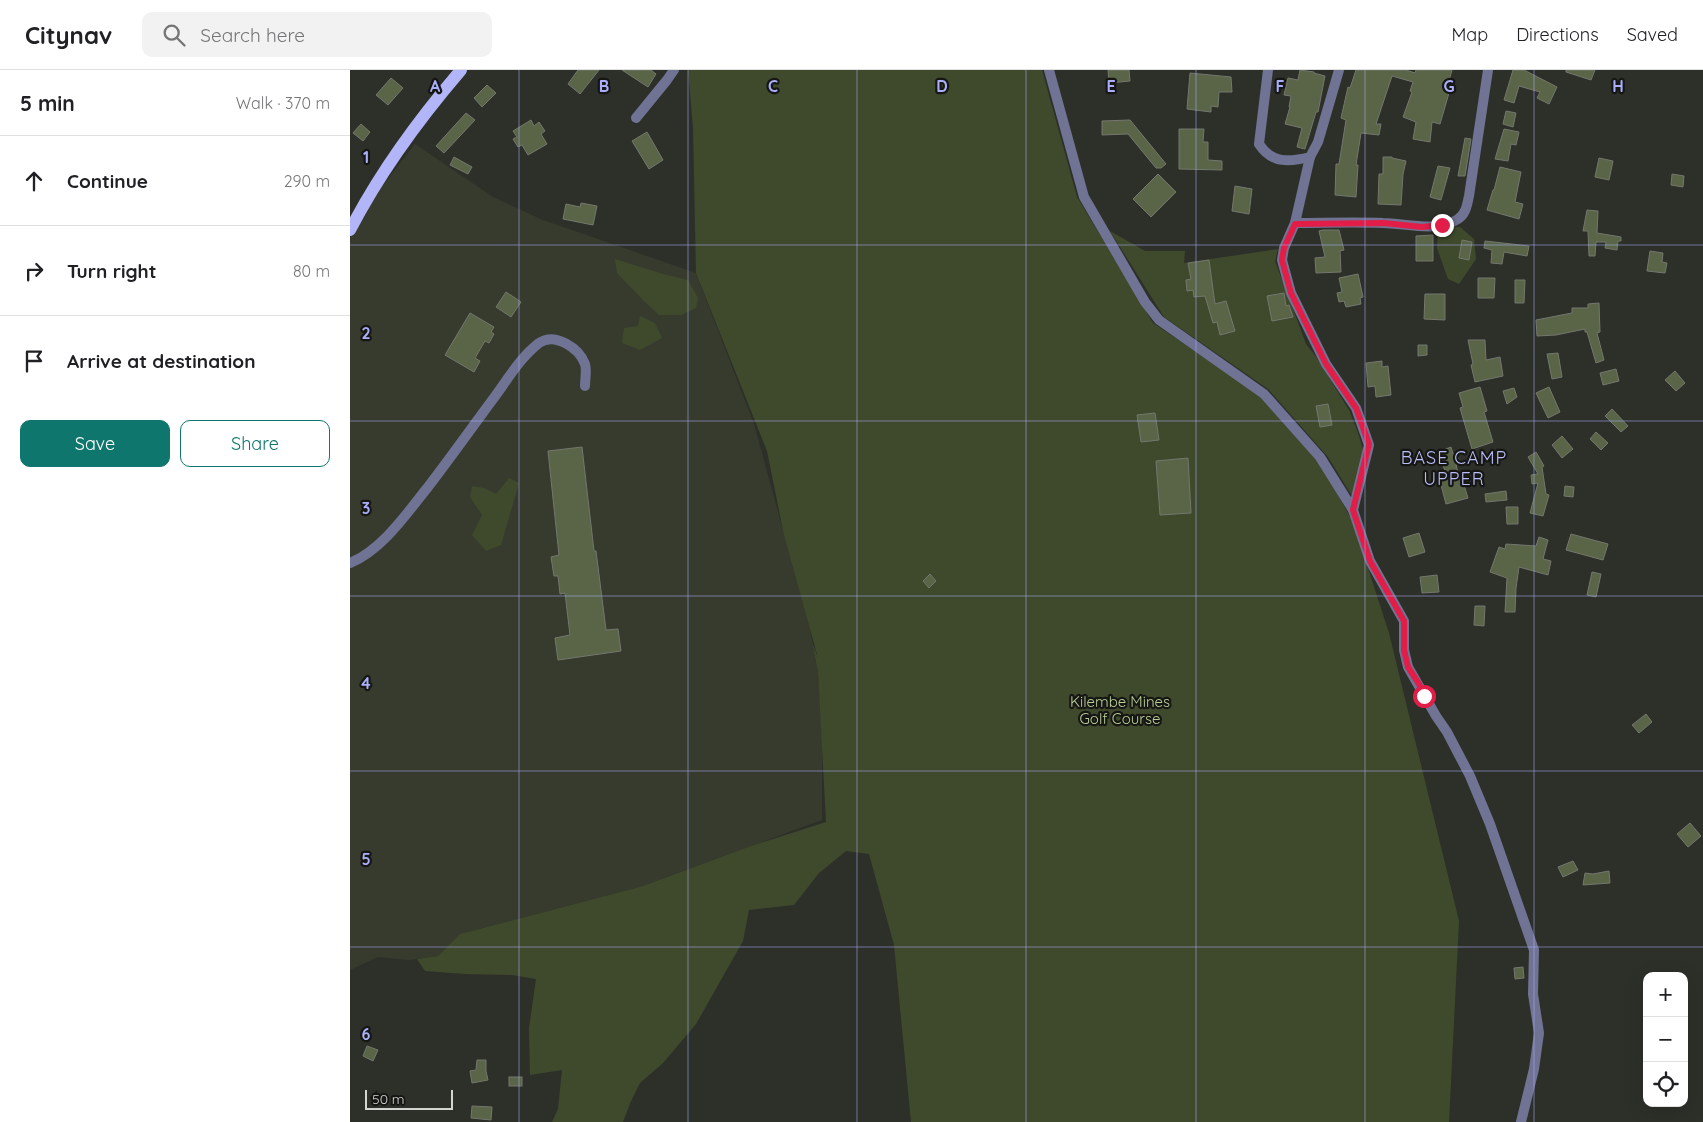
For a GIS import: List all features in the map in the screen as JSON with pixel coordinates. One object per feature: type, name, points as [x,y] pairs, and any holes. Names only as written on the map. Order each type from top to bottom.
[{"type":"main road","points":[[350,230],[362,206],[417,123],[461,70]]},
{"type":"street","points":[[636,118],[674,70]]},
{"type":"street","points":[[1049,70],[1084,197],[1145,302],[1159,320],[1264,394],[1320,457],[1353,510],[1370,561],[1404,621],[1404,650],[1408,667],[1447,732],[1470,776],[1490,824],[1534,950],[1533,994],[1538,1033],[1534,1069],[1521,1122]]},
{"type":"street","points":[[1268,70],[1259,144],[1265,153],[1279,159],[1291,162],[1310,157]]},
{"type":"street","points":[[1340,70],[1318,142],[1310,157],[1295,224],[1284,248],[1282,260],[1291,293],[1326,364],[1356,408],[1369,444],[1353,510]]},
{"type":"street","points":[[1295,224],[1384,223],[1422,227],[1442,225],[1458,219],[1466,209],[1469,196],[1488,70]]},
{"type":"street","points":[[350,563],[370,551],[398,526],[455,452],[517,366],[541,342],[550,338],[578,352],[586,368],[585,386]]},
{"type":"shaded area","points":[[415,144],[493,197],[543,220],[696,273],[754,424],[809,625],[818,672],[822,734],[822,820],[643,886],[460,934],[438,956],[409,960],[378,957],[350,970],[350,238],[359,216]]},
{"type":"green space","name":"Kilembe Mines Golf Course","points":[[688,70],[1042,70],[1077,197],[1153,323],[1250,388],[1268,403],[1310,450],[1325,472],[1353,522],[1389,633],[1459,921],[1449,1122],[911,1122],[894,945],[869,854],[846,851],[819,873],[794,905],[749,910],[743,941],[696,1024],[663,1063],[640,1083],[623,1122],[552,1122],[558,1109],[562,1070],[530,1075],[529,1028],[536,979],[512,975],[425,971],[417,959],[438,956],[460,934],[643,886],[751,846],[826,822],[818,672],[812,642],[818,658],[784,535],[767,451],[696,273],[693,128]]},
{"type":"green space","points":[[1446,226],[1460,227],[1474,239],[1476,259],[1459,284],[1448,279],[1437,248],[1438,230]]},
{"type":"green space","points":[[1110,231],[1145,251],[1185,251],[1184,263],[1278,249],[1275,261],[1306,344],[1317,358],[1349,410],[1365,455],[1352,496],[1328,457],[1268,389],[1164,317]]},
{"type":"green space","points":[[615,259],[688,280],[698,298],[696,308],[681,315],[659,315],[617,273]]},
{"type":"green space","points":[[640,316],[655,323],[662,338],[640,350],[622,343],[624,328],[638,326]]},
{"type":"green space","points":[[509,478],[519,483],[501,545],[486,551],[472,535],[482,515],[470,497],[472,486],[484,488],[496,494]]},
{"type":"building","points":[[578,70],[599,70],[580,94],[568,84]]},
{"type":"building","points":[[622,70],[651,70],[656,74],[648,87]]},
{"type":"building","points":[[1108,70],[1129,70],[1130,81],[1109,83]]},
{"type":"building","points":[[1300,70],[1325,76],[1318,112],[1316,112],[1305,149],[1297,147],[1302,128],[1285,124],[1291,96],[1284,95],[1288,78],[1298,80]]},
{"type":"building","points":[[1356,70],[1406,70],[1415,73],[1416,70],[1452,70],[1446,92],[1449,93],[1440,124],[1432,122],[1430,142],[1413,139],[1416,122],[1403,117],[1412,92],[1410,91],[1413,82],[1392,76],[1376,124],[1381,124],[1379,135],[1361,133],[1356,165],[1358,165],[1356,197],[1335,195],[1336,164],[1339,164],[1346,120],[1341,118],[1348,87],[1350,88]]},
{"type":"building","points":[[1513,70],[1524,70],[1557,87],[1549,104],[1537,98],[1540,92],[1519,86],[1514,103],[1504,100]]},
{"type":"building","points":[[1566,70],[1595,70],[1591,80],[1566,72]]},
{"type":"building","points":[[1190,73],[1231,77],[1232,92],[1219,92],[1218,107],[1211,106],[1211,112],[1187,109]]},
{"type":"building","points":[[391,78],[403,88],[388,105],[376,95]]},
{"type":"building","points":[[487,85],[496,93],[482,107],[474,98]]},
{"type":"building","points":[[1506,111],[1516,113],[1513,127],[1503,124]]},
{"type":"building","points":[[466,113],[475,120],[444,153],[436,146]]},
{"type":"building","points":[[531,120],[534,126],[539,122],[545,131],[541,134],[547,144],[528,155],[522,145],[518,147],[513,139],[517,137],[513,131]]},
{"type":"building","points":[[1130,120],[1166,164],[1161,168],[1156,168],[1128,134],[1102,135],[1102,121]]},
{"type":"building","points":[[361,124],[370,132],[363,141],[353,133]]},
{"type":"building","points":[[1179,129],[1204,129],[1203,142],[1208,142],[1208,160],[1222,161],[1222,170],[1179,169]]},
{"type":"building","points":[[1504,129],[1519,132],[1516,145],[1511,144],[1508,161],[1495,159]]},
{"type":"building","points":[[647,132],[663,160],[649,169],[632,141]]},
{"type":"building","points":[[1465,138],[1471,139],[1465,176],[1458,176]]},
{"type":"building","points":[[454,157],[472,167],[468,174],[450,165]]},
{"type":"building","points":[[1383,157],[1392,157],[1406,161],[1403,174],[1401,205],[1378,204],[1379,174],[1383,174]]},
{"type":"building","points":[[1599,158],[1613,161],[1609,180],[1595,177]]},
{"type":"building","points":[[1438,166],[1450,168],[1441,200],[1430,197]]},
{"type":"building","points":[[1500,167],[1521,172],[1515,202],[1523,204],[1519,219],[1487,210]]},
{"type":"building","points":[[1158,174],[1176,192],[1151,217],[1133,199]]},
{"type":"building","points":[[1672,174],[1684,176],[1683,187],[1671,185]]},
{"type":"building","points":[[1235,186],[1252,189],[1249,214],[1232,211]]},
{"type":"building","points":[[581,203],[597,206],[593,225],[563,219],[566,204],[580,207]]},
{"type":"building","points":[[1587,210],[1598,211],[1597,233],[1621,237],[1621,241],[1618,241],[1617,250],[1605,248],[1606,242],[1596,242],[1595,256],[1589,256],[1588,231],[1583,231]]},
{"type":"building","points":[[1339,230],[1344,250],[1340,251],[1341,272],[1316,273],[1315,258],[1325,257],[1319,231]]},
{"type":"building","points":[[1433,235],[1433,261],[1416,261],[1416,236]]},
{"type":"building","points":[[1462,240],[1472,242],[1469,260],[1459,258]]},
{"type":"building","points":[[1485,241],[1529,246],[1527,256],[1504,252],[1502,264],[1491,263],[1492,250],[1484,248]]},
{"type":"building","points":[[1650,251],[1663,253],[1662,262],[1667,263],[1665,273],[1647,271]]},
{"type":"building","points":[[1209,260],[1215,304],[1226,301],[1235,331],[1220,335],[1217,322],[1213,323],[1205,296],[1194,297],[1193,290],[1187,291],[1186,280],[1191,279],[1188,263]]},
{"type":"building","points":[[1358,274],[1363,297],[1360,298],[1361,304],[1346,307],[1344,301],[1339,302],[1337,293],[1342,292],[1339,278]]},
{"type":"building","points":[[1478,278],[1495,278],[1494,298],[1478,298]]},
{"type":"building","points":[[1515,280],[1525,280],[1524,303],[1515,303]]},
{"type":"building","points":[[506,292],[521,302],[511,317],[496,307]]},
{"type":"building","points":[[1284,293],[1286,306],[1289,305],[1293,317],[1272,321],[1267,296]]},
{"type":"building","points":[[1425,294],[1445,294],[1445,320],[1424,319]]},
{"type":"building","points":[[1599,303],[1600,332],[1597,333],[1604,360],[1596,363],[1585,329],[1556,335],[1537,336],[1536,320],[1572,313],[1572,308],[1588,308],[1588,304]]},
{"type":"building","points":[[470,313],[494,327],[491,332],[494,334],[489,343],[485,341],[475,358],[480,361],[474,372],[445,355]]},
{"type":"building","points":[[1468,340],[1485,340],[1486,360],[1500,357],[1503,376],[1475,382]]},
{"type":"building","points":[[1418,345],[1427,345],[1427,355],[1418,356]]},
{"type":"building","points":[[1558,353],[1562,377],[1552,379],[1547,354]]},
{"type":"building","points":[[1382,361],[1382,367],[1388,366],[1391,395],[1376,397],[1375,386],[1368,387],[1366,363]]},
{"type":"building","points":[[1616,369],[1619,381],[1603,385],[1600,373]]},
{"type":"building","points":[[1675,371],[1685,383],[1676,391],[1665,380]]},
{"type":"building","points":[[1480,387],[1487,411],[1484,412],[1493,442],[1472,449],[1460,408],[1463,407],[1459,393]]},
{"type":"building","points":[[1549,387],[1560,412],[1548,418],[1536,393]]},
{"type":"building","points":[[1514,388],[1517,397],[1507,404],[1503,391]]},
{"type":"building","points":[[1328,404],[1332,425],[1320,427],[1316,406]]},
{"type":"building","points":[[1612,409],[1628,426],[1621,432],[1605,416]]},
{"type":"building","points":[[1155,413],[1159,440],[1141,442],[1137,415]]},
{"type":"building","points":[[1596,432],[1608,443],[1601,450],[1590,439]]},
{"type":"building","points":[[1562,436],[1573,449],[1562,458],[1552,445]]},
{"type":"building","points":[[582,447],[594,551],[596,551],[606,630],[618,629],[621,651],[558,660],[555,638],[570,635],[565,593],[560,594],[558,576],[554,576],[551,557],[559,555],[548,451]]},
{"type":"building","points":[[1451,447],[1453,454],[1456,453],[1461,464],[1456,465],[1462,486],[1464,485],[1468,498],[1446,504],[1440,481],[1448,479],[1438,452]]},
{"type":"building","points":[[1536,452],[1544,466],[1542,467],[1546,494],[1549,495],[1543,516],[1530,513],[1538,483],[1532,484],[1531,475],[1538,474],[1528,457]]},
{"type":"building","points":[[1188,458],[1191,513],[1160,515],[1156,461]]},
{"type":"building","points":[[1565,486],[1574,487],[1573,497],[1564,496]]},
{"type":"building","points":[[1506,491],[1507,500],[1486,502],[1485,494]]},
{"type":"building","points":[[1506,507],[1518,507],[1518,524],[1507,524]]},
{"type":"building","points":[[1419,533],[1425,552],[1409,557],[1403,538]]},
{"type":"building","points":[[1571,534],[1608,544],[1603,560],[1566,550]]},
{"type":"building","points":[[1539,537],[1548,540],[1543,559],[1551,561],[1548,575],[1519,567],[1515,612],[1505,612],[1507,578],[1490,572],[1499,547],[1505,549],[1506,544],[1536,546]]},
{"type":"building","points":[[1592,572],[1601,574],[1596,597],[1587,595]]},
{"type":"building","points":[[930,574],[936,581],[929,588],[923,581]]},
{"type":"building","points":[[1437,575],[1439,592],[1422,593],[1420,577]]},
{"type":"building","points":[[1475,606],[1485,606],[1484,626],[1474,625]]},
{"type":"building","points":[[1646,714],[1652,722],[1639,733],[1632,725]]},
{"type":"building","points":[[1690,823],[1701,836],[1688,847],[1677,834]]},
{"type":"building","points":[[1573,861],[1578,870],[1563,877],[1558,867]]},
{"type":"building","points":[[1609,871],[1610,883],[1583,885],[1585,873],[1593,874]]},
{"type":"building","points":[[1523,967],[1524,978],[1515,979],[1514,968]]},
{"type":"building","points":[[367,1046],[378,1050],[373,1061],[363,1056]]},
{"type":"building","points":[[477,1060],[486,1060],[488,1080],[472,1083],[470,1071],[476,1070]]},
{"type":"building","points":[[509,1077],[522,1077],[522,1086],[509,1086]]},
{"type":"building","points":[[472,1106],[492,1107],[491,1120],[471,1118]]},
{"type":"district","name":"BASE CAMP UPPER","points":[[1454,467]]},
{"type":"route","points":[[1424,696],[1408,667],[1404,650],[1404,621],[1370,561],[1353,510],[1369,444],[1356,408],[1326,364],[1291,293],[1282,260],[1284,248],[1295,224],[1384,223],[1422,227],[1442,225]]}]
